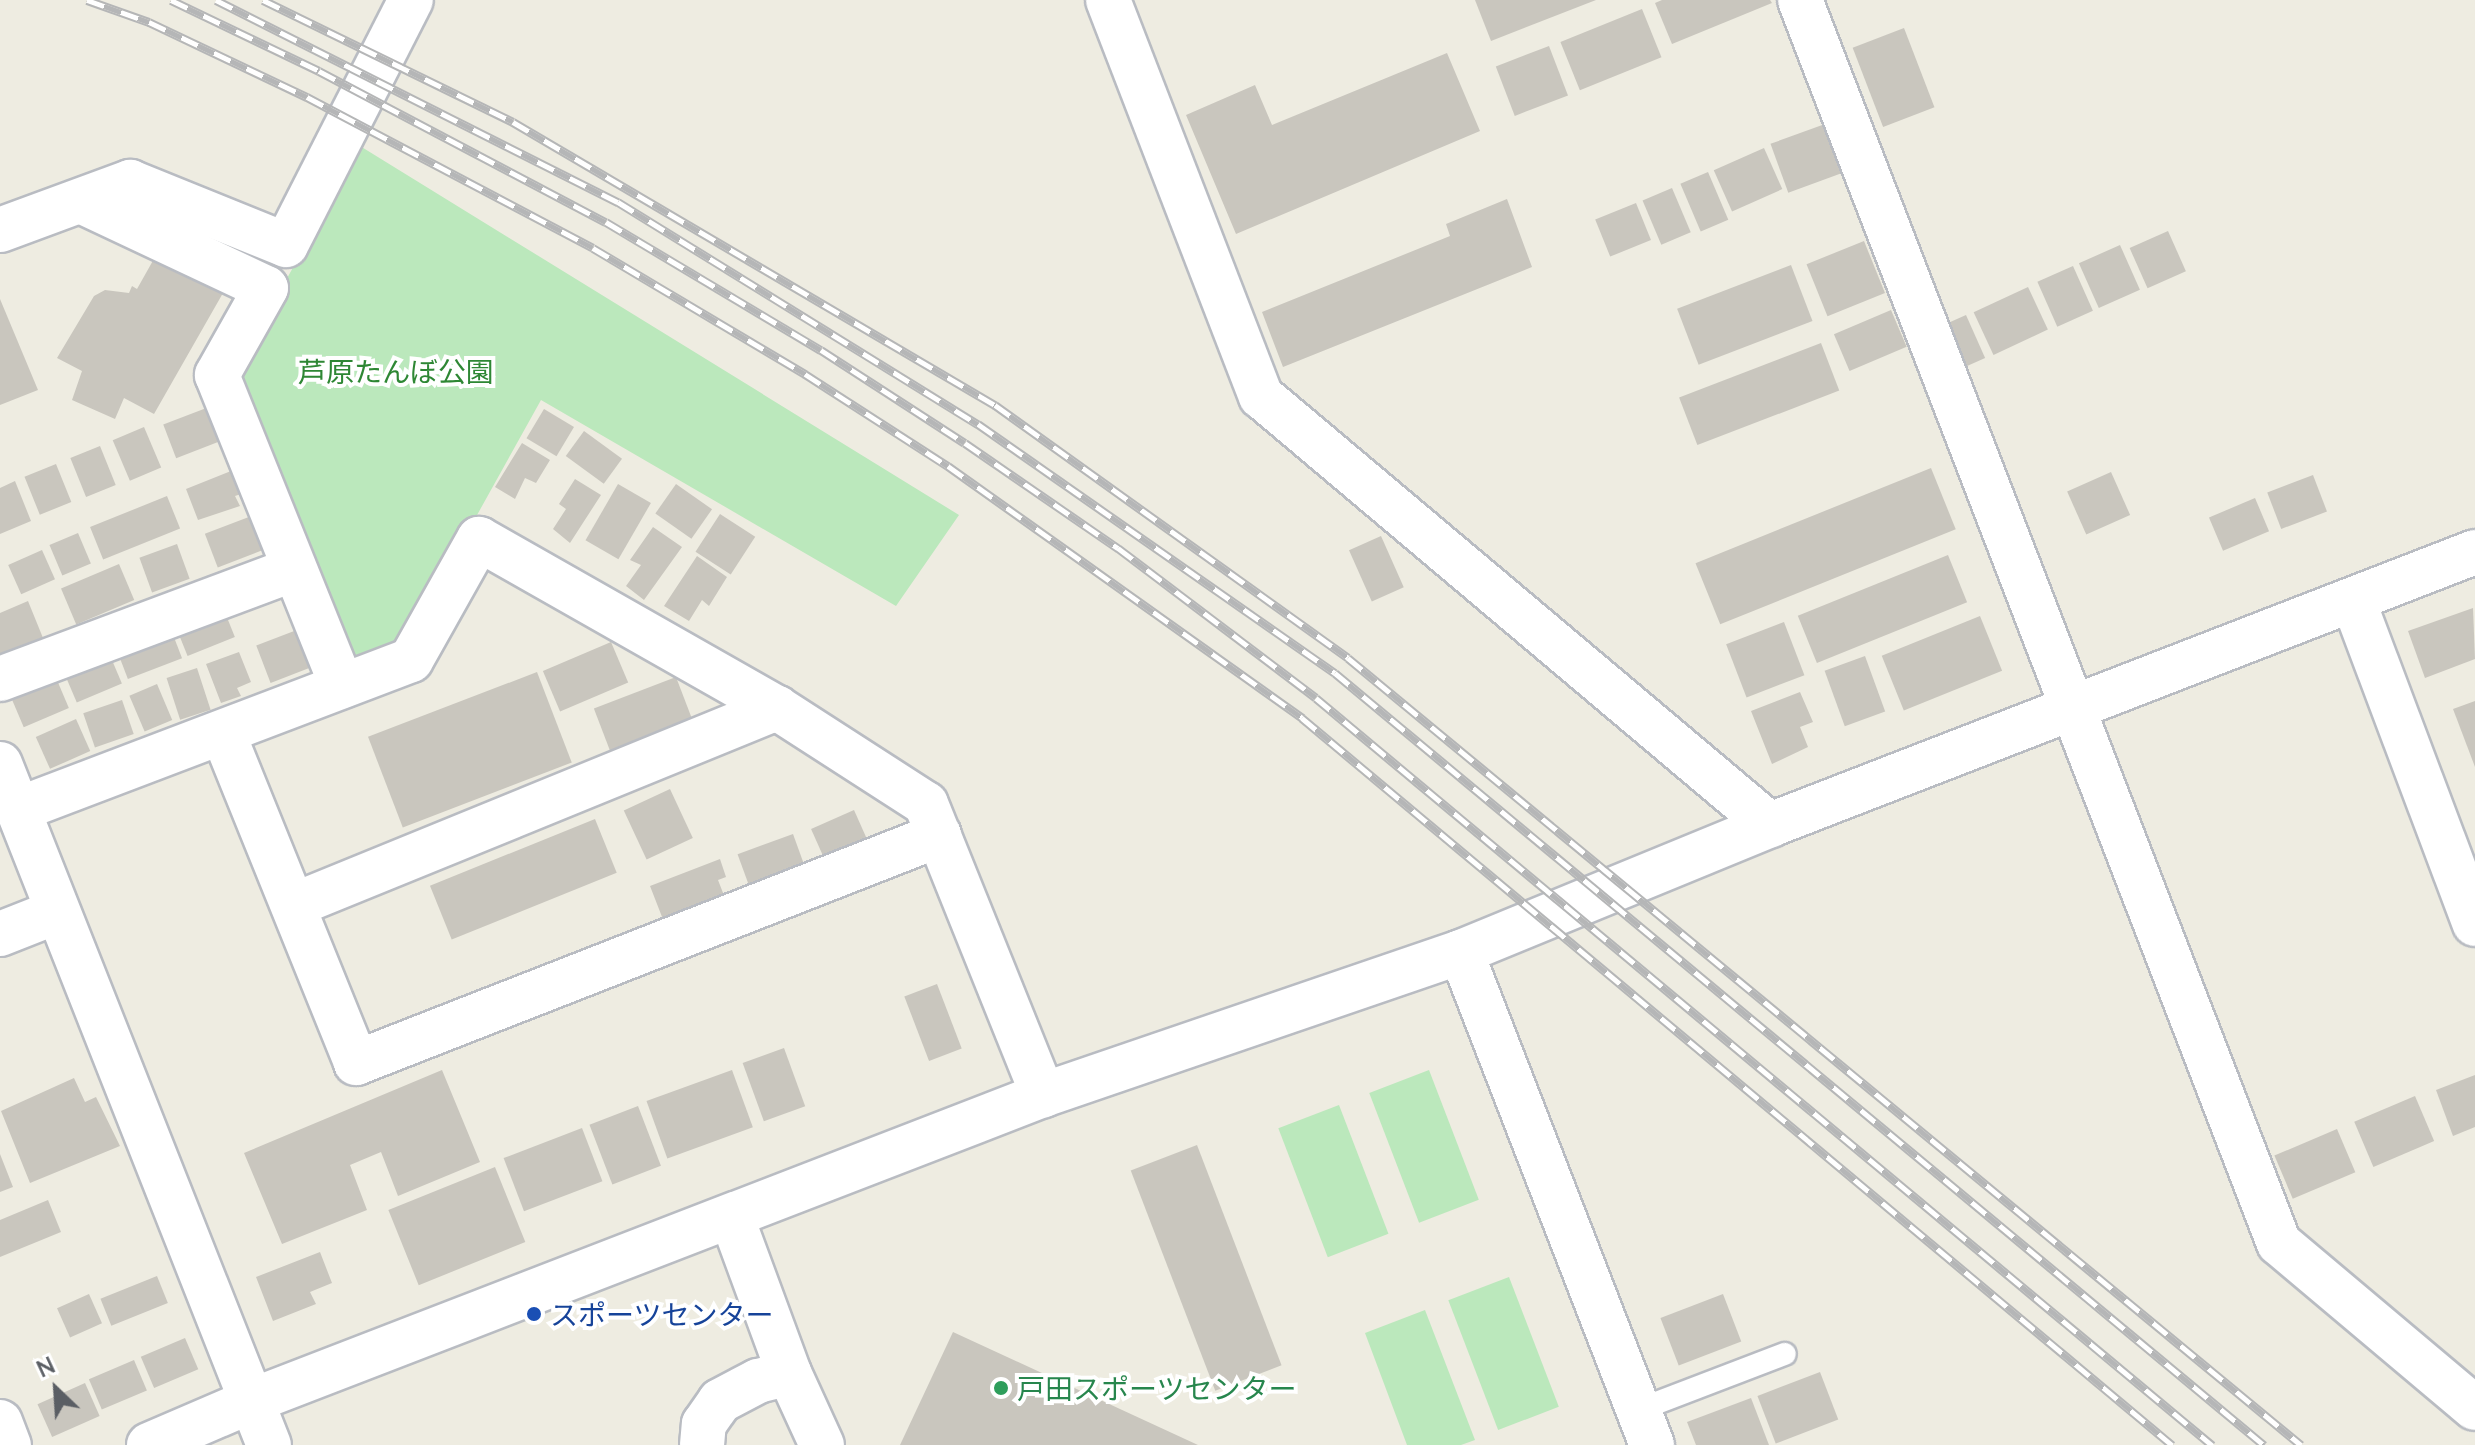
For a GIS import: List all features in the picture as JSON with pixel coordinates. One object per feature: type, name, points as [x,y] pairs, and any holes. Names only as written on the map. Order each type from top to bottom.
[{"type":"street","points":[[0,230],[83,202],[130,182],[286,245],[411,0]]},
{"type":"street","points":[[1108,0],[1261,396],[1770,825]]},
{"type":"street","points":[[1800,0],[2279,1243],[2475,1408]]},
{"type":"street","points":[[83,202],[266,288],[217,375],[342,686]]},
{"type":"street","points":[[19,809],[411,660],[479,539],[777,708],[926,804],[1043,1095]]},
{"type":"street","points":[[149,1445],[251,1401],[732,1218],[1043,1095],[1461,952],[1770,825],[2475,552]]},
{"type":"street","points":[[0,679],[294,569]]},
{"type":"street","points":[[2353,600],[2467,876],[2475,924]]},
{"type":"street","points":[[294,905],[777,708]]},
{"type":"street","points":[[223,733],[356,1063],[939,835]]},
{"type":"street","points":[[0,764],[269,1445]]},
{"type":"street","points":[[0,934],[56,912]]},
{"type":"street","points":[[1461,952],[1645,1427]]},
{"type":"street","points":[[732,1218],[789,1373],[822,1445]]},
{"type":"street","points":[[702,1445],[704,1424],[720,1401],[758,1381],[789,1373]]},
{"type":"street","points":[[0,1422],[9,1445]]},
{"type":"lane","points":[[1645,1427],[1785,1354]]},
{"type":"green space","name":"芦原たんぼ公園","points":[[360,146],[959,515],[896,606],[541,400],[407,641],[351,666],[237,369]]},
{"type":"green space","points":[[1429,1070],[1479,1200],[1419,1223],[1369,1093]]},
{"type":"green space","points":[[1339,1105],[1388,1234],[1328,1257],[1278,1128]]},
{"type":"green space","points":[[1509,1277],[1559,1407],[1498,1430],[1448,1300]]},
{"type":"green space","points":[[1425,1310],[1475,1440],[1461,1445],[1407,1445],[1365,1333]]},
{"type":"building","points":[[1475,0],[1596,0],[1491,41]]},
{"type":"building","points":[[1662,0],[1770,0],[1772,3],[1672,44],[1655,3]]},
{"type":"building","points":[[1642,9],[1661,57],[1580,90],[1560,42]]},
{"type":"building","points":[[1904,28],[1934,107],[1883,127],[1853,48]]},
{"type":"building","points":[[1549,46],[1568,95],[1515,116],[1496,66]]},
{"type":"building","points":[[1447,53],[1480,131],[1236,234],[1186,115],[1255,85],[1272,125]]},
{"type":"building","points":[[1825,124],[1843,173],[1788,193],[1770,144]]},
{"type":"building","points":[[1764,148],[1782,189],[1732,211],[1714,170]]},
{"type":"building","points":[[1708,172],[1728,220],[1701,232],[1680,184]]},
{"type":"building","points":[[1672,188],[1691,232],[1661,245],[1643,201]]},
{"type":"building","points":[[1507,199],[1532,267],[1283,367],[1262,312],[1450,236],[1446,224]]},
{"type":"building","points":[[1636,203],[1651,240],[1610,257],[1595,219]]},
{"type":"building","points":[[2168,231],[2186,271],[2148,288],[2130,248]]},
{"type":"building","points":[[1864,241],[1885,293],[1827,316],[1807,264]]},
{"type":"building","points":[[2120,245],[2140,290],[2099,308],[2079,263]]},
{"type":"building","points":[[155,257],[223,293],[154,414],[124,398],[115,419],[72,400],[82,371],[57,358],[94,296],[105,290],[129,293],[132,286],[137,289]]},
{"type":"building","points":[[1791,265],[1813,321],[1699,365],[1677,309]]},
{"type":"building","points":[[2073,266],[2093,311],[2057,327],[2037,282]]},
{"type":"building","points":[[2028,287],[2048,330],[1993,355],[1974,312]]},
{"type":"building","points":[[0,299],[38,390],[0,405]]},
{"type":"building","points":[[1891,310],[1907,347],[1850,371],[1834,334]]},
{"type":"building","points":[[1966,315],[1985,358],[1949,374],[1929,331]]},
{"type":"building","points":[[1821,343],[1839,391],[1697,445],[1679,397]]},
{"type":"building","points":[[209,407],[222,441],[176,458],[163,425]]},
{"type":"building","points":[[544,409],[574,427],[556,456],[526,438]]},
{"type":"building","points":[[144,427],[161,468],[130,481],[113,440]]},
{"type":"building","points":[[584,431],[622,459],[604,484],[566,456]]},
{"type":"building","points":[[522,443],[550,460],[536,483],[525,478],[515,499],[495,487]]},
{"type":"building","points":[[100,446],[116,485],[86,497],[70,458]]},
{"type":"building","points":[[56,464],[71,502],[40,515],[24,477]]},
{"type":"building","points":[[1931,468],[1956,529],[1720,624],[1695,563]]},
{"type":"building","points":[[236,469],[247,492],[235,496],[240,506],[198,520],[186,489]]},
{"type":"building","points":[[2111,472],[2130,515],[2086,534],[2067,492]]},
{"type":"building","points":[[2313,475],[2327,511],[2281,529],[2267,493]]},
{"type":"building","points":[[575,479],[601,495],[570,543],[553,529],[566,509],[559,504]]},
{"type":"building","points":[[15,481],[31,521],[0,534],[0,488]]},
{"type":"building","points":[[618,484],[651,503],[618,559],[586,540]]},
{"type":"building","points":[[676,484],[712,509],[691,539],[655,513]]},
{"type":"building","points":[[167,496],[180,528],[103,560],[90,527]]},
{"type":"building","points":[[2255,498],[2269,531],[2223,551],[2209,518]]},
{"type":"building","points":[[259,513],[272,547],[218,567],[205,534]]},
{"type":"building","points":[[720,514],[755,537],[731,575],[695,552]]},
{"type":"building","points":[[653,527],[682,547],[644,600],[626,586],[641,565],[630,560]]},
{"type":"building","points":[[78,533],[91,563],[62,575],[49,545]]},
{"type":"building","points":[[1381,536],[1404,587],[1372,601],[1349,550]]},
{"type":"building","points":[[177,544],[190,579],[152,592],[139,558]]},
{"type":"building","points":[[42,550],[55,579],[21,594],[8,565]]},
{"type":"building","points":[[1948,555],[1967,602],[1817,663],[1798,616]]},
{"type":"building","points":[[697,556],[727,577],[709,606],[702,600],[689,621],[664,606]]},
{"type":"building","points":[[119,564],[134,600],[76,625],[61,589]]},
{"type":"building","points":[[28,601],[43,638],[0,656],[0,613]]},
{"type":"building","points":[[2473,608],[2475,659],[2425,678],[2408,631]]},
{"type":"building","points":[[224,610],[235,637],[188,656],[177,629]]},
{"type":"building","points":[[1980,616],[2002,671],[1904,710],[1882,656]]},
{"type":"building","points":[[1784,622],[1804,675],[1747,697],[1726,644]]},
{"type":"building","points":[[302,628],[316,665],[271,683],[256,646]]},
{"type":"building","points":[[172,632],[182,658],[128,679],[118,653]]},
{"type":"building","points":[[611,642],[628,683],[560,711],[543,671]]},
{"type":"building","points":[[239,652],[251,682],[237,688],[241,696],[221,703],[206,664]]},
{"type":"building","points":[[109,653],[122,683],[77,703],[64,672]]},
{"type":"building","points":[[1865,656],[1885,711],[1845,726],[1825,671]]},
{"type":"building","points":[[197,668],[211,710],[180,720],[167,678]]},
{"type":"building","points":[[537,672],[572,763],[403,827],[368,737]]},
{"type":"building","points":[[54,673],[69,708],[24,727],[9,692]]},
{"type":"building","points":[[676,677],[693,721],[611,752],[594,709]]},
{"type":"building","points":[[157,684],[172,720],[145,732],[129,696]]},
{"type":"building","points":[[1800,692],[1813,722],[1800,727],[1808,747],[1772,764],[1751,711]]},
{"type":"building","points":[[122,700],[134,734],[95,747],[83,713]]},
{"type":"building","points":[[2475,701],[2475,767],[2453,709]]},
{"type":"building","points":[[76,719],[90,751],[50,769],[36,737]]},
{"type":"building","points":[[670,789],[693,838],[647,859],[624,811]]},
{"type":"building","points":[[854,810],[868,842],[825,861],[811,829]]},
{"type":"building","points":[[595,819],[617,873],[452,939],[430,886]]},
{"type":"building","points":[[793,834],[805,867],[750,887],[738,854]]},
{"type":"building","points":[[720,859],[726,877],[718,880],[725,898],[664,922],[650,886]]},
{"type":"building","points":[[937,984],[962,1048],[929,1061],[904,997]]},
{"type":"building","points":[[784,1048],[805,1106],[764,1121],[743,1063]]},
{"type":"building","points":[[442,1070],[480,1162],[398,1196],[381,1152],[350,1165],[367,1210],[282,1244],[244,1153]]},
{"type":"building","points":[[732,1070],[753,1127],[667,1158],[646,1101]]},
{"type":"building","points":[[2475,1075],[2475,1127],[2453,1136],[2436,1090]]},
{"type":"building","points":[[74,1078],[85,1102],[96,1097],[120,1146],[30,1183],[1,1111]]},
{"type":"building","points":[[2415,1096],[2434,1141],[2373,1167],[2354,1122]]},
{"type":"building","points":[[638,1106],[661,1166],[612,1184],[589,1125]]},
{"type":"building","points":[[582,1128],[602,1181],[524,1211],[504,1158]]},
{"type":"building","points":[[2337,1129],[2355,1172],[2293,1199],[2274,1156]]},
{"type":"building","points":[[1197,1145],[1282,1365],[1215,1391],[1131,1170]]},
{"type":"building","points":[[0,1154],[13,1187],[0,1192]]},
{"type":"building","points":[[495,1167],[525,1242],[419,1285],[388,1210]]},
{"type":"building","points":[[48,1200],[61,1232],[0,1257],[0,1220]]},
{"type":"building","points":[[320,1252],[332,1283],[310,1292],[316,1304],[273,1321],[256,1277]]},
{"type":"building","points":[[157,1276],[168,1303],[111,1326],[100,1299]]},
{"type":"building","points":[[89,1294],[102,1323],[70,1337],[57,1308]]},
{"type":"building","points":[[1723,1294],[1741,1342],[1679,1366],[1660,1318]]},
{"type":"building","name":"戸田スポーツセンター","points":[[953,1332],[1198,1445],[900,1445]]},
{"type":"building","points":[[185,1338],[198,1369],[154,1388],[141,1357]]},
{"type":"building","points":[[134,1360],[147,1390],[102,1410],[89,1379]]},
{"type":"building","points":[[1820,1372],[1838,1420],[1776,1444],[1757,1396]]},
{"type":"building","points":[[85,1383],[100,1416],[52,1437],[37,1404]]},
{"type":"building","points":[[1751,1398],[1769,1445],[1696,1445],[1687,1422]]},
{"type":"railway","points":[[87,0],[149,22],[307,97],[593,248],[805,374],[948,466],[1302,718],[2172,1445]]},
{"type":"railway","points":[[171,0],[319,71],[606,222],[821,350],[965,443],[1118,548],[1316,698],[2212,1445]]},
{"type":"railway","points":[[216,0],[618,202],[978,424],[1335,673],[2264,1445]]},
{"type":"railway","points":[[263,0],[513,122],[995,405],[1348,658],[2301,1445]]},
{"type":"place","name":"スポーツセンター","points":[[534,1314]]},
{"type":"place","name":"戸田スポーツセンター","points":[[1001,1388]]}]
